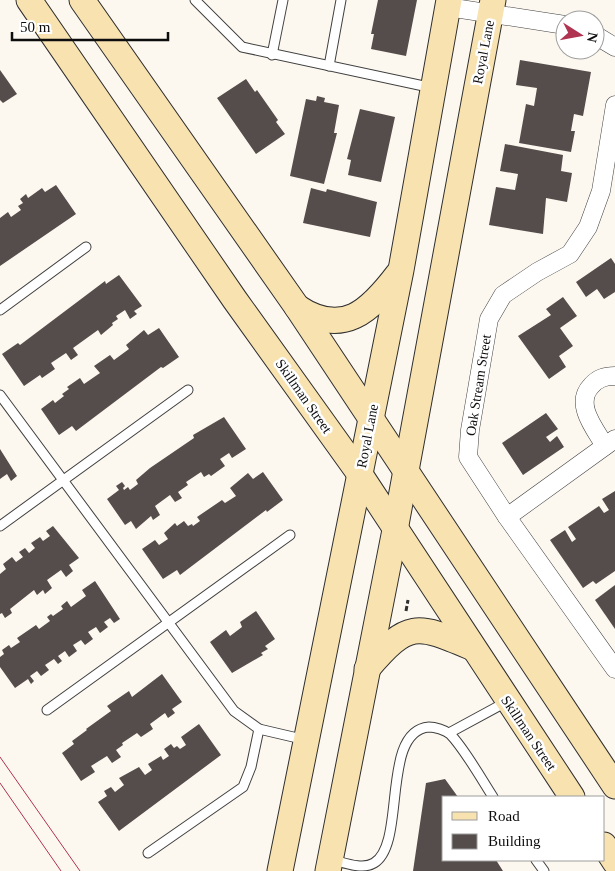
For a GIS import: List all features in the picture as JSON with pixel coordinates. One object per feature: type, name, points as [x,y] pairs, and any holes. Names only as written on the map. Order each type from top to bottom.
[{"type":"main road","name":"Skillman Street","points":[[29,0],[236,300],[359,473],[571,796]]},
{"type":"main road","points":[[82,0],[297,307],[615,786]]},
{"type":"main road","name":"Royal Lane","points":[[282,868],[400,270],[448,4]]},
{"type":"main road","name":"Royal Lane","points":[[329,865],[395,530],[492,7]]},
{"type":"main road","points":[[297,307],[319,319],[345,320],[363,313],[379,298],[400,270]]},
{"type":"main road","points":[[367,669],[395,639],[411,630],[430,632],[473,648]]},
{"type":"main road","points":[[605,847],[615,862]]},
{"type":"street","points":[[448,4],[492,7],[555,23]]},
{"type":"street","name":"Oak Stream Street","points":[[615,105],[601,191],[588,227],[570,254],[537,272],[502,295],[489,319],[470,430],[468,457],[507,517],[615,669]]},
{"type":"street","points":[[507,517],[610,442],[591,423],[584,405],[586,391],[597,379],[615,376]]},
{"type":"lane","points":[[195,0],[242,48],[433,88]]},
{"type":"lane","points":[[272,55],[283,0]]},
{"type":"lane","points":[[329,66],[341,0]]},
{"type":"lane","points":[[0,310],[86,246]]},
{"type":"lane","points":[[0,526],[188,390]]},
{"type":"lane","points":[[0,395],[234,711],[259,729],[306,740]]},
{"type":"lane","points":[[48,710],[290,535]]},
{"type":"lane","points":[[449,733],[508,700]]},
{"type":"lane","points":[[329,865],[362,869],[374,864],[385,852],[401,758],[408,737],[420,728],[434,727],[449,733],[492,796]]},
{"type":"lane","points":[[148,853],[243,786],[251,767],[259,729]]},
{"type":"path","points":[[406,614],[408,600]]},
{"type":"building","points":[[378,0],[417,0],[406,56],[371,49],[374,34],[371,34]]},
{"type":"building","points":[[520,60],[591,72],[583,116],[574,114],[571,131],[575,131],[571,152],[519,143],[526,104],[534,106],[537,88],[516,85]]},
{"type":"building","points":[[0,70],[17,94],[3,103],[0,100]]},
{"type":"building","points":[[246,79],[255,92],[257,90],[278,120],[276,122],[285,134],[256,154],[217,98]]},
{"type":"building","points":[[317,96],[325,98],[324,102],[339,105],[334,133],[337,133],[324,184],[290,176],[306,99],[316,101]]},
{"type":"building","points":[[360,109],[395,117],[381,182],[348,175],[351,160],[347,159]]},
{"type":"building","points":[[505,144],[563,155],[561,171],[572,173],[567,202],[546,198],[543,234],[489,225],[496,187],[515,190],[518,174],[500,171]]},
{"type":"building","points":[[56,185],[76,214],[0,266],[0,218],[8,212],[11,217],[21,210],[18,206],[23,203],[20,199],[26,194],[28,198],[42,188],[45,192]]},
{"type":"building","points":[[311,188],[326,192],[327,189],[377,202],[370,237],[303,223]]},
{"type":"building","points":[[611,258],[615,264],[615,292],[604,299],[597,289],[586,297],[576,282]]},
{"type":"building","points":[[119,275],[142,306],[134,311],[137,314],[130,319],[125,310],[116,316],[118,319],[101,335],[98,330],[73,348],[78,355],[71,360],[66,353],[51,363],[55,369],[42,378],[40,375],[24,386],[2,354],[18,343],[20,345],[105,281],[106,284]]},
{"type":"building","points":[[563,297],[577,316],[560,328],[573,346],[559,356],[566,367],[549,379],[518,336],[551,315],[546,309]]},
{"type":"building","points":[[159,328],[179,357],[163,368],[161,367],[76,431],[72,426],[59,435],[41,409],[53,400],[55,403],[64,396],[62,394],[69,389],[67,387],[80,378],[84,384],[100,373],[94,366],[110,355],[114,360],[129,349],[126,345],[144,330],[148,335]]},
{"type":"building","points":[[546,413],[558,429],[546,437],[550,442],[557,436],[564,447],[523,475],[502,443]]},
{"type":"building","points":[[224,417],[246,449],[232,458],[229,453],[220,459],[225,466],[211,476],[209,474],[204,477],[201,472],[186,482],[188,485],[178,492],[182,498],[175,502],[170,495],[155,506],[160,515],[153,520],[151,516],[136,529],[131,521],[125,525],[107,499],[119,490],[116,486],[122,482],[125,486],[124,490],[128,487],[130,490],[138,484],[136,480],[150,468],[194,438],[193,435]]},
{"type":"building","points":[[0,449],[17,476],[11,481],[7,474],[0,479]]},
{"type":"building","points":[[263,472],[283,500],[267,512],[266,510],[180,575],[177,570],[163,579],[142,549],[155,540],[159,545],[168,539],[164,533],[175,523],[177,526],[184,521],[188,526],[192,524],[193,526],[200,521],[197,517],[222,500],[225,503],[236,496],[230,488],[248,473],[253,479]]},
{"type":"building","points":[[615,491],[615,571],[596,584],[593,581],[583,588],[550,540],[565,530],[572,542],[576,539],[568,527],[599,506],[604,513],[609,510],[602,499]]},
{"type":"building","points":[[53,526],[79,558],[69,565],[73,571],[66,577],[61,570],[47,580],[52,588],[45,594],[43,590],[37,595],[34,590],[10,609],[12,613],[5,618],[2,613],[0,614],[0,574],[6,569],[3,564],[12,557],[16,562],[23,557],[19,552],[25,548],[29,553],[35,548],[31,543],[40,537],[43,541],[50,536],[46,531]]},
{"type":"building","points":[[95,581],[120,619],[114,623],[110,618],[104,622],[108,627],[100,633],[96,627],[88,632],[93,639],[85,645],[81,640],[73,645],[77,651],[69,657],[65,651],[58,656],[62,661],[58,664],[54,659],[45,665],[49,670],[41,676],[37,671],[30,676],[34,681],[31,684],[28,679],[15,688],[0,667],[0,657],[4,654],[2,650],[9,645],[11,648],[20,642],[17,638],[36,625],[39,629],[50,621],[47,617],[51,614],[53,616],[63,609],[61,606],[67,601],[71,607],[86,596],[82,590]]},
{"type":"building","points":[[615,585],[615,629],[595,600]]},
{"type":"building","points":[[256,611],[275,639],[265,646],[268,649],[261,653],[263,655],[232,673],[210,642],[226,630],[230,636],[242,627],[240,622]]},
{"type":"building","points":[[162,674],[182,702],[172,709],[175,713],[168,718],[165,713],[150,724],[153,729],[141,737],[137,733],[122,743],[123,745],[116,750],[121,757],[112,763],[107,756],[91,766],[95,772],[81,781],[62,753],[74,744],[72,741],[86,729],[111,711],[107,706],[129,691],[132,697]]},
{"type":"building","points":[[199,724],[221,755],[119,831],[98,802],[107,796],[104,791],[111,787],[115,792],[124,785],[119,778],[139,767],[145,775],[152,770],[148,764],[161,756],[163,760],[169,756],[164,749],[171,744],[174,748],[177,746],[180,749],[186,745],[181,737]]},
{"type":"building","points":[[445,779],[457,796],[442,796],[442,861],[497,861],[503,871],[413,871],[426,783]]},
{"type":"tram line","points":[[0,757],[80,871]]},
{"type":"tram line","points":[[0,783],[61,871]]}]
